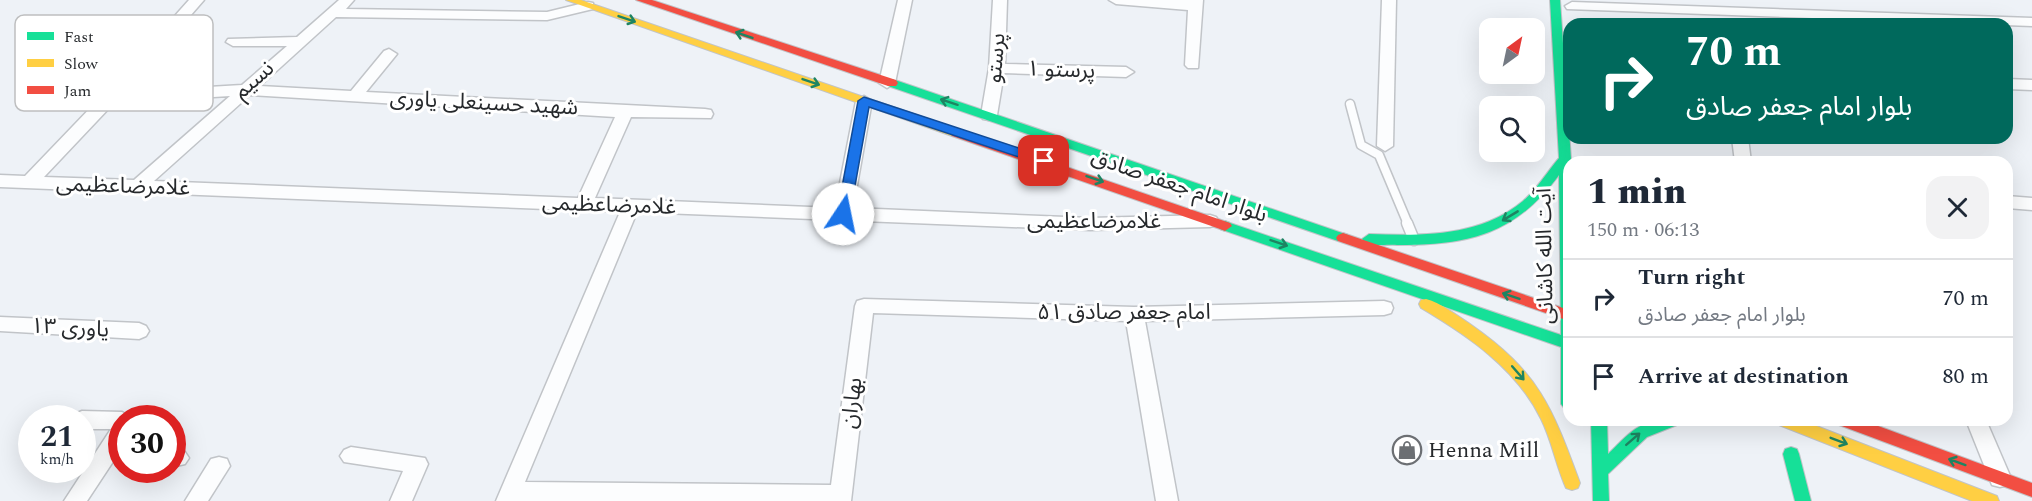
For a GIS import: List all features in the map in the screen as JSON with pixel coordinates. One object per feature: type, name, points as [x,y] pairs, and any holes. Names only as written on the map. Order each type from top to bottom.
[{"type":"main road","name":"بلوار امام جعفر صادق","points":[[571,0],[1563,342]]},
{"type":"main road","name":"بلوار امام جعفر صادق","points":[[641,0],[989,115],[1563,313]]},
{"type":"main road","name":"آیت الله کاشانی","points":[[1554,0],[1563,130]]},
{"type":"main road","points":[[1572,3],[1573,18]]},
{"type":"main road","points":[[653,28],[677,25],[682,21],[679,13]]},
{"type":"main road","points":[[696,43],[691,33],[702,23],[708,22]]},
{"type":"main road","points":[[1343,238],[1414,240],[1461,235],[1492,226],[1511,217],[1527,205],[1563,161]]},
{"type":"main road","points":[[1385,279],[1494,350],[1517,371],[1541,404],[1572,483]]},
{"type":"main road","points":[[1599,426],[1602,501]]},
{"type":"main road","points":[[1601,471],[1633,438],[1649,426]]},
{"type":"main road","points":[[1799,426],[1991,501]]},
{"type":"main road","points":[[1860,426],[2032,490]]},
{"type":"main road","points":[[1570,430],[1573,501]]},
{"type":"main road","points":[[1791,454],[1803,501]]},
{"type":"street","points":[[183,15],[196,0]]},
{"type":"street","name":"نسیم","points":[[137,187],[243,90],[347,0]]},
{"type":"street","points":[[887,83],[905,0]]},
{"type":"street","name":"پرستو","points":[[989,115],[997,68],[1000,0]]},
{"type":"street","points":[[1116,0],[1196,3],[1193,64]]},
{"type":"street","points":[[1385,147],[1389,0]]},
{"type":"street","points":[[1572,3],[1720,12],[1907,18]]},
{"type":"street","points":[[332,12],[547,16],[588,6]]},
{"type":"street","points":[[2013,21],[2032,22]]},
{"type":"street","points":[[232,42],[300,40]]},
{"type":"street","points":[[356,96],[389,54]]},
{"type":"street","name":"پرستو ۱","points":[[997,68],[1126,72]]},
{"type":"street","points":[[2013,84],[2032,85]]},
{"type":"street","name":"شهید حسینعلی یاوری","points":[[213,92],[243,90],[705,114]]},
{"type":"street","points":[[843,214],[864,101]]},
{"type":"street","points":[[28,183],[97,111]]},
{"type":"street","points":[[584,204],[625,111]]},
{"type":"street","name":"غلامرضاعظیمی","points":[[0,182],[1090,224],[1217,221]]},
{"type":"street","points":[[2013,202],[2032,204]]},
{"type":"street","points":[[631,206],[508,496],[841,498]]},
{"type":"street","name":"امام جعفر صادق ۵۱","points":[[864,306],[1134,314],[1384,308]]},
{"type":"street","name":"بهاران","points":[[841,498],[864,306]]},
{"type":"street","points":[[1134,314],[1167,501]]},
{"type":"street","name":"یاوری ۱۳","points":[[0,324],[139,331]]},
{"type":"street","points":[[1978,426],[2000,478]]},
{"type":"street","points":[[351,456],[417,464],[401,501]]},
{"type":"street","points":[[75,501],[108,461]]},
{"type":"street","points":[[196,501],[219,466]]},
{"type":"lane","points":[[1350,104],[1361,144],[1379,155],[1414,240]]},
{"type":"traffic: fast","points":[[1555,0],[1563,127]]},
{"type":"traffic: fast","points":[[892,83],[1343,238]]},
{"type":"traffic: fast","points":[[1564,144],[1565,156]]},
{"type":"traffic: fast","points":[[1369,239],[1410,240],[1452,237],[1492,226],[1527,205],[1563,162]]},
{"type":"traffic: fast","points":[[1225,226],[1563,342]]},
{"type":"traffic: fast","points":[[1599,426],[1601,501]]},
{"type":"traffic: fast","points":[[1601,471],[1641,432],[1656,426]]},
{"type":"traffic: fast","points":[[1791,454],[1803,501]]},
{"type":"traffic: slow","points":[[571,0],[956,133]]},
{"type":"traffic: slow","points":[[1426,304],[1477,337],[1508,362],[1521,377],[1534,393],[1549,419],[1572,483]]},
{"type":"traffic: slow","points":[[1799,426],[1991,501]]},
{"type":"traffic: jam","points":[[641,0],[892,83]]},
{"type":"traffic: jam","points":[[956,133],[1225,226]]},
{"type":"traffic: jam","points":[[1343,238],[1563,314]]},
{"type":"traffic: jam","points":[[1860,426],[2032,490]]},
{"type":"place","name":"Henna Mill","points":[[1407,450]]},
{"type":"route","points":[[843,214],[864,101],[1044,161]]}]
